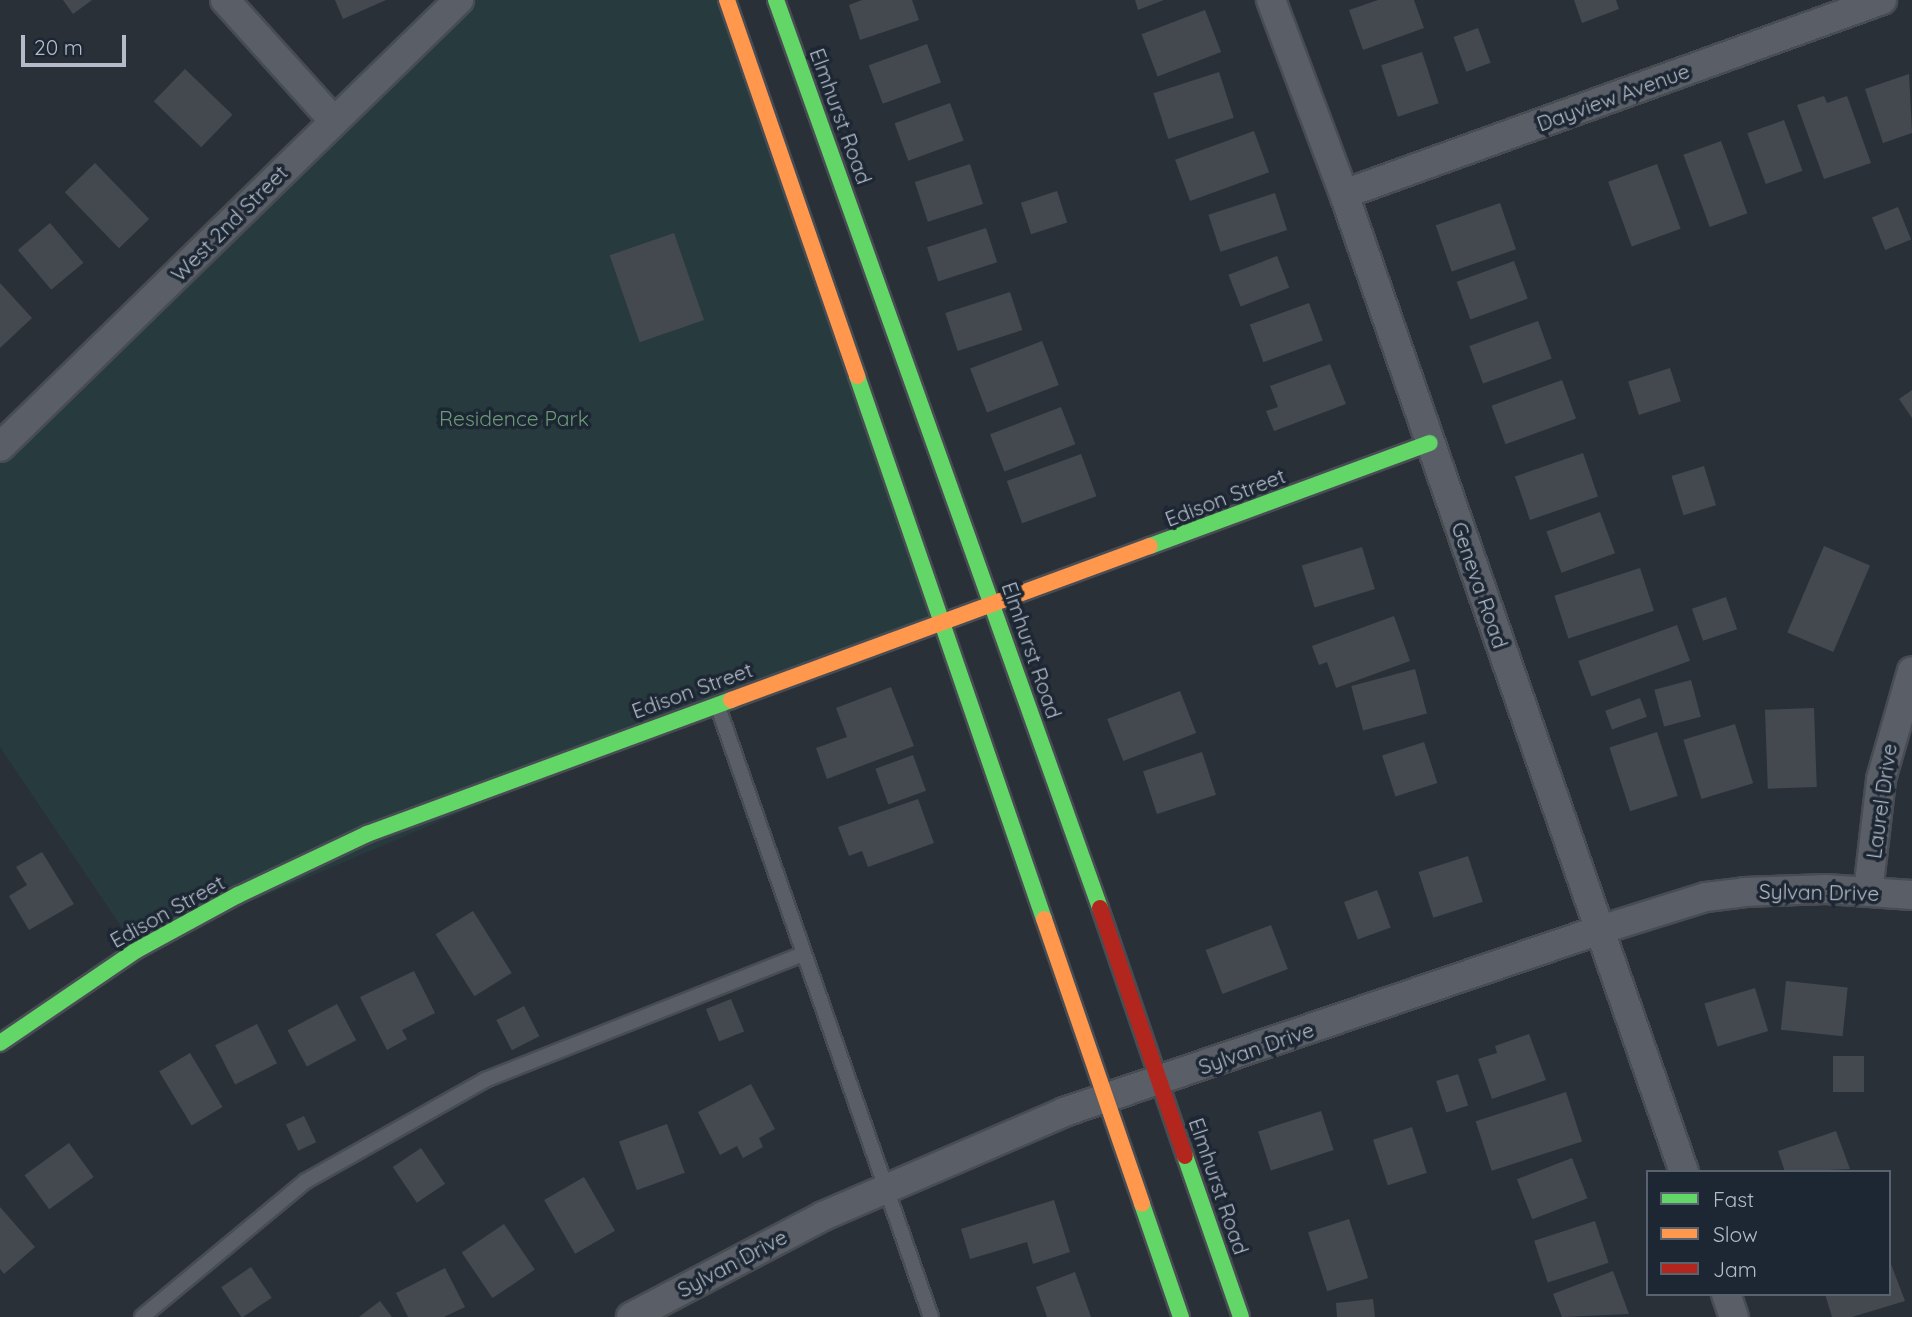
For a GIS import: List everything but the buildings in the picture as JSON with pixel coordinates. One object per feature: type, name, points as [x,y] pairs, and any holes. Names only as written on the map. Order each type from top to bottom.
[{"type":"street","points":[[225,0],[332,120]]},
{"type":"street","name":"West 2nd Street","points":[[0,447],[332,120],[459,0]]},
{"type":"street","points":[[727,0],[943,624],[1103,1099],[1181,1317]]},
{"type":"street","name":"Elmhurst Road","points":[[776,0],[995,606],[1241,1317]]},
{"type":"street","name":"Geneva Road","points":[[1272,0],[1344,194],[1683,1170]]},
{"type":"street","name":"Dayview Avenue","points":[[1344,194],[1882,0]]},
{"type":"street","name":"Edison Street","points":[[0,1043],[137,950],[238,895],[367,834],[717,703],[995,606],[1430,443]]},
{"type":"street","name":"Laurel Drive","points":[[1868,892],[1881,779],[1891,733],[1912,671]]},
{"type":"street","name":"Sylvan Drive","points":[[631,1317],[884,1189],[1103,1099],[1600,930],[1731,893],[1785,888],[1912,895]]},
{"type":"street","points":[[1727,1296],[1734,1317]]},
{"type":"lane","points":[[717,703],[884,1189],[931,1317]]},
{"type":"lane","points":[[142,1317],[306,1181],[485,1080],[803,954]]},
{"type":"green space","name":"Residence Park","points":[[459,0],[727,0],[943,624],[717,703],[137,950],[0,747],[0,447]]},
{"type":"traffic: fast","points":[[776,0],[1100,908]]},
{"type":"traffic: fast","points":[[857,376],[1044,919]]},
{"type":"traffic: fast","points":[[1150,546],[1430,443]]},
{"type":"traffic: fast","points":[[0,1043],[137,950],[238,895],[367,834],[731,700]]},
{"type":"traffic: fast","points":[[1185,1156],[1241,1317]]},
{"type":"traffic: fast","points":[[1142,1204],[1181,1317]]},
{"type":"traffic: slow","points":[[727,0],[857,376]]},
{"type":"traffic: slow","points":[[731,700],[1150,546]]},
{"type":"traffic: slow","points":[[1044,919],[1142,1204]]},
{"type":"traffic: jam","points":[[1100,908],[1185,1156]]}]
